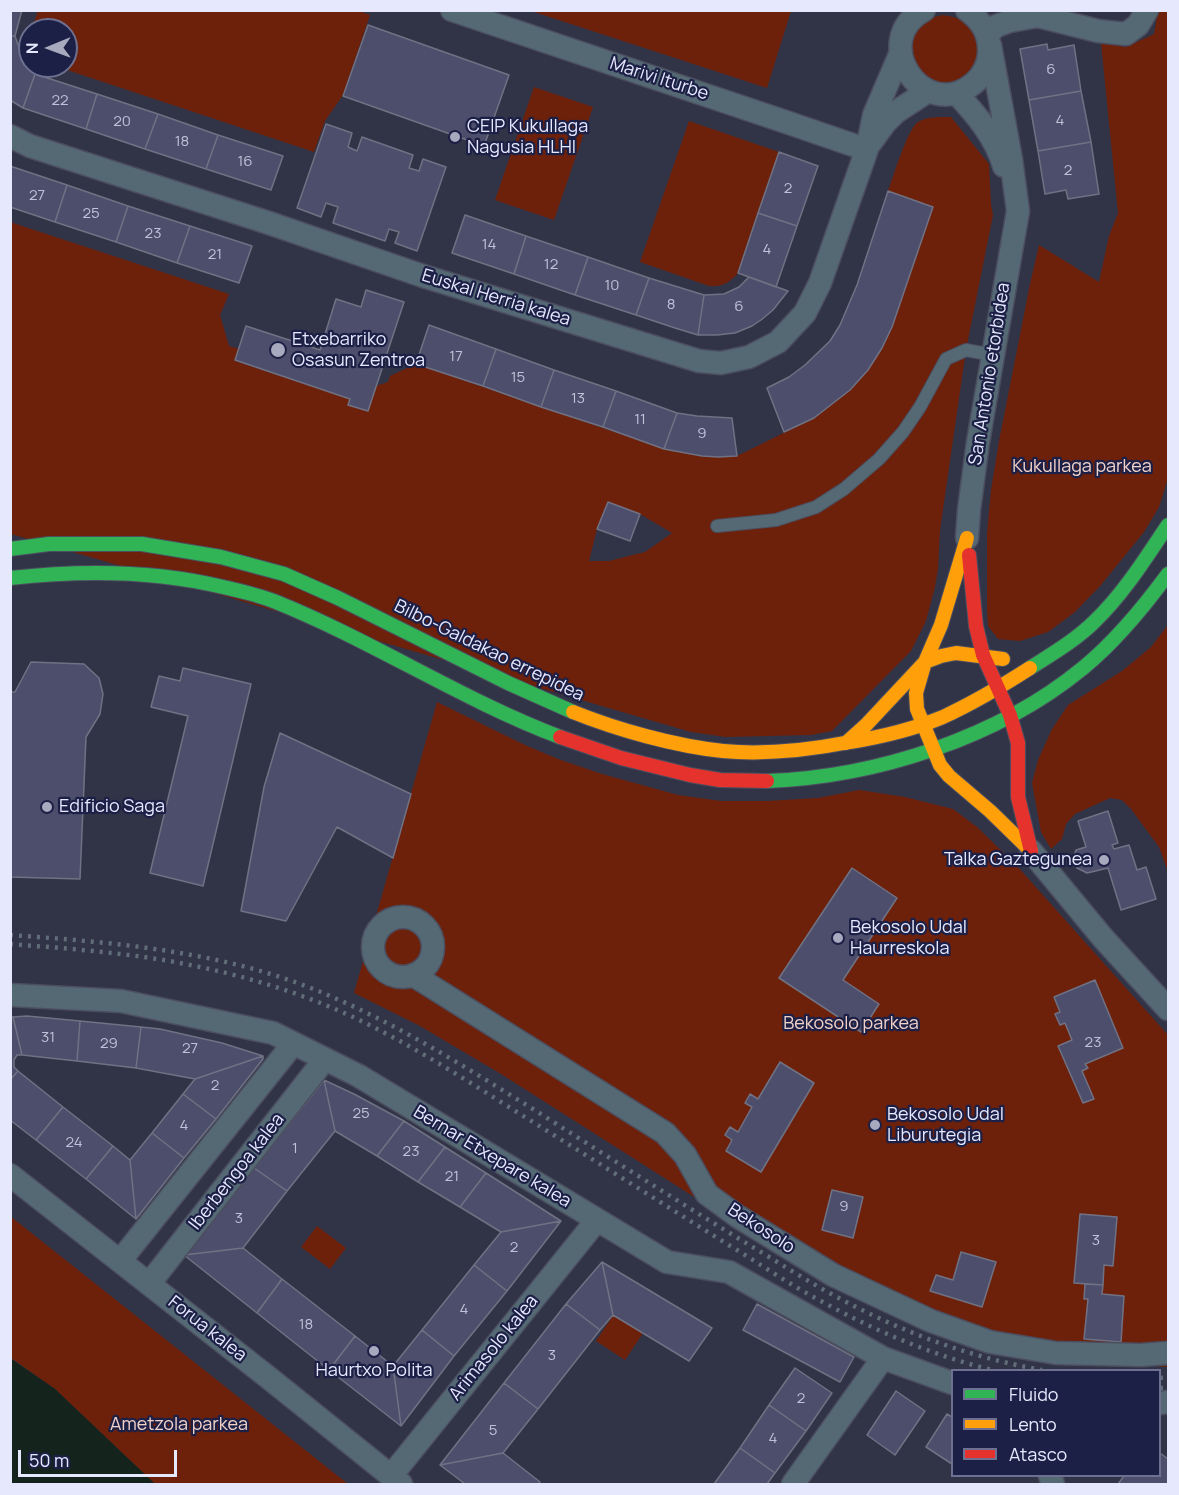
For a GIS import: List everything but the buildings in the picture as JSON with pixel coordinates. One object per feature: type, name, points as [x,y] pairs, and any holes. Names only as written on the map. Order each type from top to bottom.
[{"type":"highway","name":"Bilbo-Galdakao errepidea","points":[[10,549],[49,544],[142,544],[221,557],[284,574],[575,713],[688,746],[725,751],[766,752],[813,749],[874,738],[942,717],[998,689],[1062,647],[1094,622],[1129,583],[1168,525]]},
{"type":"highway","points":[[967,538],[976,626],[983,655],[1010,715],[1018,742],[1018,797],[1031,851]]},
{"type":"highway","points":[[967,538],[941,625],[925,662],[916,693],[917,709],[940,765],[949,776],[1031,851]]},
{"type":"highway","points":[[10,578],[51,573],[140,573],[214,585],[275,602],[354,637],[565,740],[682,774],[722,780],[767,780],[816,777],[880,765],[950,743],[1010,715],[1047,695],[1082,669],[1113,641],[1144,607],[1168,574]]},
{"type":"highway","points":[[846,743],[925,662],[956,653],[1019,659],[1062,647]]},
{"type":"highway","points":[[1040,713],[1047,695]]},
{"type":"highway","points":[[1004,783],[1017,770],[1029,741]]},
{"type":"highway","points":[[859,769],[899,773]]},
{"type":"highway","points":[[937,781],[964,789],[981,789]]},
{"type":"street","name":"Marivi Iturbe","points":[[452,10],[867,149]]},
{"type":"street","points":[[901,52],[903,64],[909,75],[928,91],[942,94],[956,93],[968,88],[978,80],[989,58],[986,30],[967,10]]},
{"type":"street","points":[[986,30],[1010,21],[1038,16],[1098,31],[1126,34],[1138,25],[1147,10]]},
{"type":"street","name":"Euskal Herria kalea","points":[[10,136],[30,146],[302,234],[423,276],[699,361],[721,363],[749,357],[778,342],[805,313],[820,283],[867,149],[874,115],[901,52],[904,32],[916,15]]},
{"type":"street","name":"San Antonio etorbidea","points":[[967,538],[978,442],[1018,211],[1011,159],[986,30]]},
{"type":"street","name":"Euskal Herria kalea","points":[[867,149],[885,123],[896,112],[928,91]]},
{"type":"street","name":"San Antonio etorbidea","points":[[956,93],[976,114],[1001,155],[1018,211]]},
{"type":"street","points":[[1031,851],[1103,938],[1168,1009]]},
{"type":"street","name":"Bekosolo","points":[[413,975],[665,1133],[685,1155],[707,1194],[737,1216],[833,1275],[931,1322],[990,1342],[1056,1353],[1141,1355],[1168,1353]]},
{"type":"street","name":"Bernar Etxepare kalea","points":[[10,995],[121,1001],[273,1033],[359,1076],[667,1262],[729,1272],[883,1358],[951,1383]]},
{"type":"street","name":"Iberbengoa kalea","points":[[120,1261],[293,1044]]},
{"type":"street","name":"Iberbengoa kalea","points":[[149,1284],[325,1059]]},
{"type":"street","name":"Forua kalea","points":[[10,1175],[396,1480]]},
{"type":"street","name":"Arimasolo kalea","points":[[396,1480],[597,1220]]},
{"type":"street","points":[[793,1485],[883,1358]]},
{"type":"lane","points":[[717,526],[776,520],[816,507],[844,489],[879,459],[903,432],[920,407],[946,359],[966,350],[993,355]]},
{"type":"green space","points":[[356,10],[370,15],[343,95],[325,121],[314,152],[78,74],[78,18],[35,18],[38,11]]},
{"type":"green space","points":[[531,11],[791,11],[767,88]]},
{"type":"green space","name":"Kukullaga parkea","points":[[1158,11],[1168,11],[1168,478],[1159,507],[1144,532],[1101,585],[1075,612],[1048,632],[1020,641],[998,639],[988,626],[987,610],[987,533],[991,490],[1039,245],[1099,282],[1109,236],[1118,213],[1101,43],[1126,47],[1154,34]]},
{"type":"green space","points":[[943,15],[965,22],[974,30],[979,55],[971,74],[942,87],[920,77],[908,47],[920,25],[929,19]]},
{"type":"green space","points":[[534,87],[593,107],[554,220],[495,200]]},
{"type":"green space","points":[[934,117],[951,117],[989,164],[993,215],[966,350],[940,530],[935,587],[926,621],[911,651],[832,731],[811,735],[726,737],[691,732],[11,534],[10,222],[229,294],[220,315],[229,346],[239,349],[235,361],[350,399],[349,405],[367,411],[376,386],[388,382],[390,376],[416,364],[664,449],[702,456],[737,456],[814,418],[850,390],[882,348],[892,327],[933,207],[888,191],[914,126],[918,122]],"holes":[[[607,503],[640,514],[672,533],[645,552],[609,561],[589,561],[597,529]]]},
{"type":"green space","points":[[689,121],[779,152],[738,273],[729,282],[718,286],[709,286],[640,262]]},
{"type":"green space","points":[[1168,625],[1168,872],[1159,847],[1122,800],[1110,798],[1075,814],[1066,824],[1062,839],[1051,849],[1041,832],[1032,783],[1038,760],[1052,729],[1068,705],[1122,671],[1151,647]]},
{"type":"green space","name":"Bekosolo parkea","points":[[437,702],[558,759],[678,795],[721,801],[767,801],[818,798],[859,790],[905,797],[953,809],[977,827],[1017,866],[1168,1035],[1168,1367],[1009,1356],[803,1263],[501,1074],[420,1026],[354,993]]},
{"type":"green space","name":"Ametzola parkea","points":[[10,1216],[348,1484],[155,1484],[55,1389],[11,1358]]},
{"type":"green space","points":[[317,1226],[346,1248],[330,1269],[301,1247]]},
{"type":"green space","points":[[614,1314],[643,1333],[625,1360],[596,1341]]},
{"type":"shaded area","points":[[10,1358],[55,1389],[155,1484],[11,1484]]},
{"type":"railway","points":[[10,935],[136,946],[219,960],[300,984],[339,1000],[414,1037],[462,1065],[741,1240],[850,1304],[903,1329],[957,1349],[1037,1369]]},
{"type":"railway","points":[[10,944],[126,955],[195,966],[276,987],[336,1009],[439,1063],[810,1295],[904,1341],[989,1369]]},
{"type":"railway","points":[[1161,1378],[1168,1377]]},
{"type":"railway","points":[[1161,1388],[1168,1388]]},
{"type":"traffic: fast","points":[[1030,668],[1080,634],[1106,610],[1134,575],[1168,525]]},
{"type":"traffic: fast","points":[[10,549],[49,544],[142,544],[221,557],[284,574],[338,598],[508,683],[573,712]]},
{"type":"traffic: fast","points":[[10,578],[117,573],[197,581],[257,595],[312,617],[488,706],[560,737]]},
{"type":"traffic: fast","points":[[767,781],[850,772],[892,762],[934,749],[1013,715],[1049,693],[1095,658],[1128,624],[1168,574]]},
{"type":"traffic: slow","points":[[967,538],[941,625],[925,662],[916,693],[917,709],[940,765],[949,776],[990,811],[1031,851]]},
{"type":"traffic: slow","points":[[846,743],[925,662],[956,653],[1003,659]]},
{"type":"traffic: slow","points":[[573,712],[628,731],[686,745],[739,752],[787,751],[862,740],[921,725],[965,706],[1030,668]]},
{"type":"traffic: jam","points":[[969,555],[976,626],[983,655],[1010,715],[1018,743],[1018,797],[1031,851]]},
{"type":"traffic: jam","points":[[560,737],[621,758],[690,775],[720,780],[767,781]]},
{"type":"place","name":"CEIP Kukullaga Nagusia HLHI","points":[[455,137]]},
{"type":"place","name":"Etxebarriko Osasun Zentroa","points":[[278,350]]},
{"type":"place","name":"Edificio Saga","points":[[47,807]]},
{"type":"place","name":"Talka Gaztegunea","points":[[1104,860]]},
{"type":"place","name":"Bekosolo Udal Haurreskola","points":[[838,938]]},
{"type":"place","name":"Bekosolo Udal Liburutegia","points":[[875,1125]]},
{"type":"place","name":"Haurtxo Polita","points":[[374,1351]]}]
